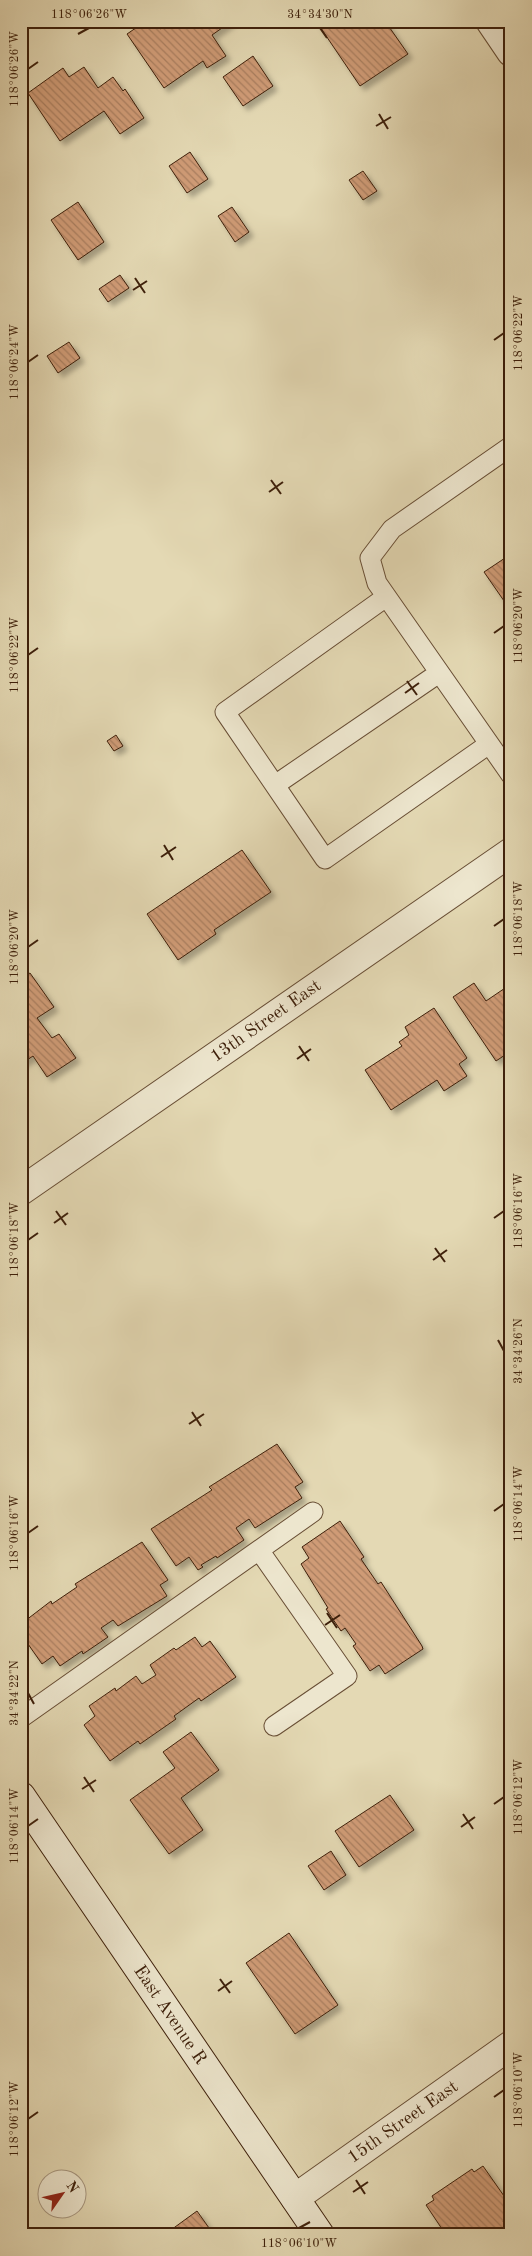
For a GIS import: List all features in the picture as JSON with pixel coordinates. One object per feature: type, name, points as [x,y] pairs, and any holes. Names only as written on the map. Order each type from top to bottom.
[{"type":"street","points":[[490,21],[511,52]]},
{"type":"street","name":"13th Street East","points":[[21,1191],[511,852]]},
{"type":"street","name":"East Avenue R","points":[[21,1796],[320,2235]]},
{"type":"street","name":"15th Street East","points":[[295,2198],[511,2045]]},
{"type":"lane","points":[[511,446],[392,529],[370,558],[377,583],[386,597],[511,775]]},
{"type":"lane","points":[[386,597],[225,712],[325,859],[489,744]]},
{"type":"lane","points":[[274,785],[440,673]]},
{"type":"lane","points":[[21,1718],[313,1512]]},
{"type":"lane","points":[[259,1550],[347,1676],[274,1726]]},
{"type":"building","points":[[146,21],[155,21],[160,29],[172,21],[232,21],[212,35],[226,56],[207,68],[203,61],[164,88],[127,34]]},
{"type":"building","points":[[316,21],[385,21],[408,54],[360,86]]},
{"type":"building","points":[[253,56],[273,86],[243,106],[223,77]]},
{"type":"building","points":[[84,67],[98,88],[113,77],[123,91],[125,89],[144,118],[120,134],[104,111],[60,141],[28,93],[63,68],[69,77]]},
{"type":"building","points":[[190,152],[208,179],[187,193],[169,166]]},
{"type":"building","points":[[363,171],[377,191],[363,200],[349,180]]},
{"type":"building","points":[[78,202],[104,242],[78,260],[51,220]]},
{"type":"building","points":[[232,207],[249,232],[235,242],[218,216]]},
{"type":"building","points":[[120,275],[129,288],[108,302],[99,289]]},
{"type":"building","points":[[69,342],[80,358],[58,373],[47,356]]},
{"type":"building","points":[[511,554],[511,611],[484,572]]},
{"type":"building","points":[[116,735],[123,746],[114,751],[107,741]]},
{"type":"building","points":[[242,850],[271,892],[214,930],[216,934],[178,960],[147,914]]},
{"type":"building","points":[[30,973],[54,1007],[37,1018],[52,1038],[59,1034],[76,1058],[47,1077],[33,1056],[21,1064],[21,978]]},
{"type":"building","points":[[474,983],[486,1001],[511,984],[511,1051],[496,1061],[453,997]]},
{"type":"building","points":[[434,1008],[467,1058],[459,1064],[467,1076],[444,1091],[437,1080],[391,1110],[365,1070],[402,1046],[399,1042],[409,1035],[405,1027]]},
{"type":"building","points":[[277,1444],[303,1482],[295,1487],[302,1498],[255,1528],[249,1519],[236,1528],[244,1540],[217,1558],[216,1556],[201,1565],[203,1567],[198,1570],[189,1557],[176,1566],[151,1529],[212,1490],[209,1487]]},
{"type":"building","points":[[340,1521],[364,1557],[361,1559],[378,1584],[381,1582],[423,1649],[385,1674],[379,1665],[370,1671],[353,1646],[356,1644],[345,1628],[341,1631],[326,1609],[328,1608],[301,1564],[309,1558],[302,1547]]},
{"type":"building","points":[[142,1542],[168,1580],[160,1585],[167,1596],[118,1626],[113,1620],[101,1628],[108,1637],[83,1654],[82,1651],[60,1666],[53,1656],[42,1664],[21,1634],[21,1624],[51,1601],[52,1604],[77,1587],[75,1584]]},
{"type":"building","points":[[195,1637],[202,1647],[210,1641],[236,1677],[201,1701],[199,1698],[174,1716],[176,1719],[140,1744],[138,1741],[110,1761],[84,1725],[95,1716],[89,1706],[115,1688],[116,1691],[136,1676],[142,1684],[156,1675],[150,1665],[174,1648],[176,1650]]},
{"type":"building","points":[[191,1732],[219,1770],[181,1798],[203,1830],[169,1854],[130,1800],[175,1768],[163,1752]]},
{"type":"building","points":[[390,1795],[414,1830],[359,1867],[335,1831]]},
{"type":"building","points":[[331,1851],[346,1875],[324,1890],[308,1866]]},
{"type":"building","points":[[289,1933],[338,2005],[295,2034],[246,1963]]},
{"type":"building","points":[[483,2166],[511,2206],[511,2215],[503,2221],[509,2230],[511,2229],[511,2235],[446,2235],[426,2205],[434,2200],[432,2196],[472,2169],[474,2172]]},
{"type":"building","points":[[197,2211],[214,2235],[164,2235]]}]
